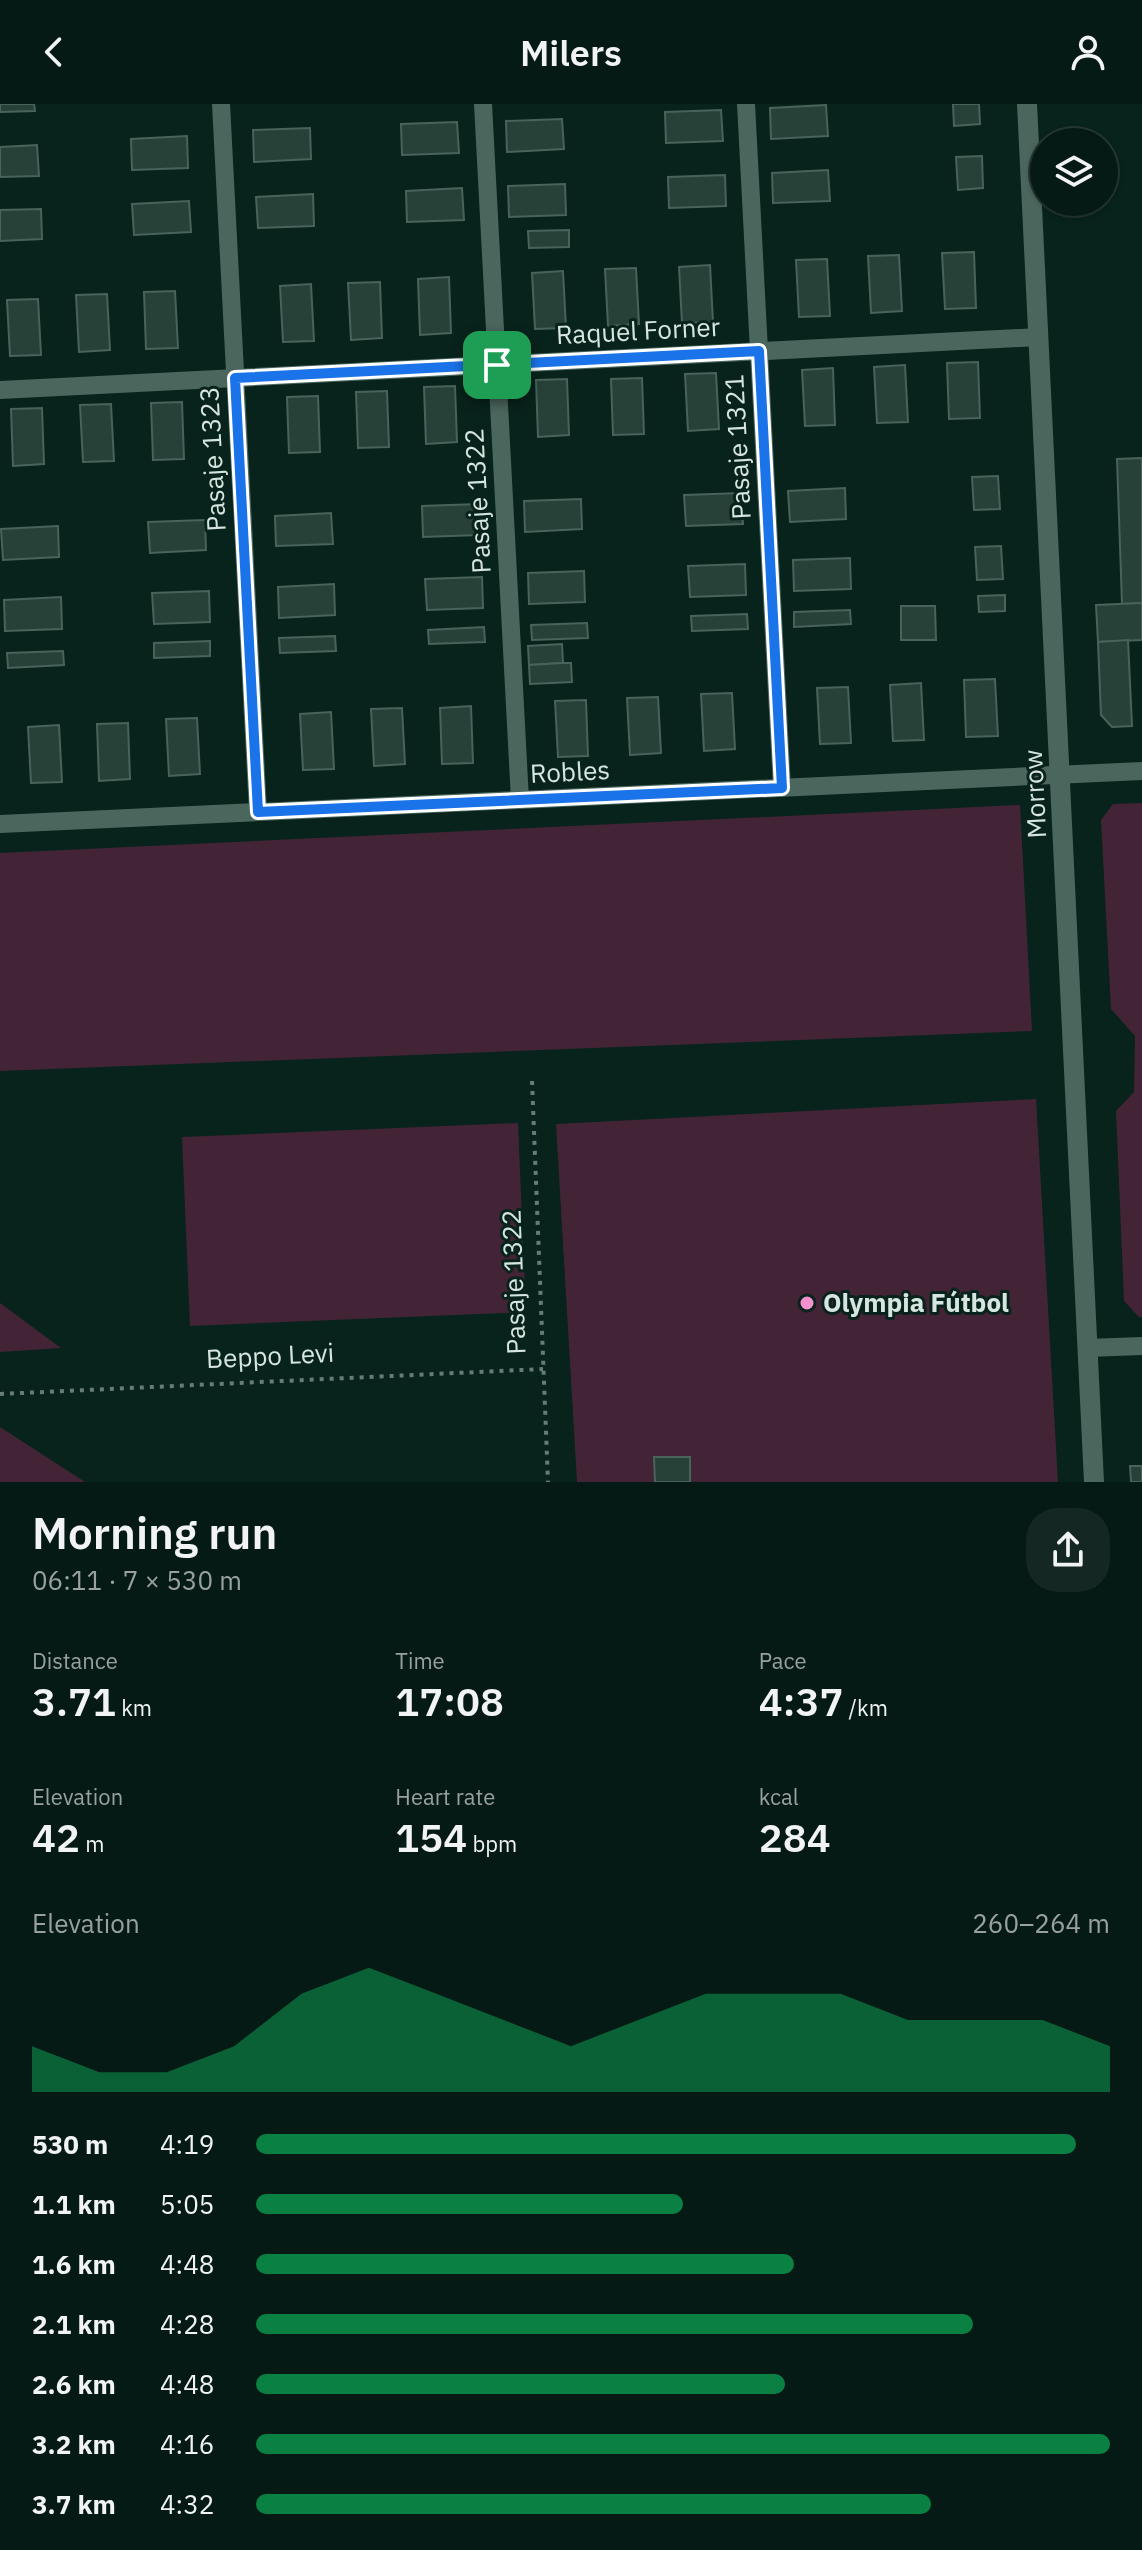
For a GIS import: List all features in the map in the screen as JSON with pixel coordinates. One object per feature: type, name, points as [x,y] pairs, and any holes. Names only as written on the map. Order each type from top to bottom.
[{"type":"street","name":"Pasaje 1323","points":[[221,104],[258,812]]},
{"type":"street","name":"Pasaje 1322","points":[[483,104],[520,800]]},
{"type":"street","name":"Pasaje 1321","points":[[746,104],[782,788]]},
{"type":"street","name":"Morrow","points":[[1027,104],[1094,1482]]},
{"type":"street","name":"Raquel Forner","points":[[0,390],[1039,337]]},
{"type":"street","name":"Robles","points":[[0,824],[1142,771]]},
{"type":"street","points":[[1087,1348],[1142,1346]]},
{"type":"path","name":"Pasaje 1322","points":[[532,1081],[548,1482]]},
{"type":"path","name":"Beppo Levi","points":[[0,1394],[543,1369]]},
{"type":"shaded area","points":[[1142,803],[1142,1317],[1139,1317],[1124,1301],[1116,1111],[1134,1092],[1135,1036],[1111,1009],[1101,820],[1113,804]]},
{"type":"shaded area","points":[[1020,805],[1032,1031],[0,1071],[0,853]]},
{"type":"shaded area","name":"Olympia Fútbol","points":[[1036,1099],[1058,1482],[577,1482],[556,1124]]},
{"type":"shaded area","points":[[518,1123],[526,1312],[190,1326],[182,1137]]},
{"type":"shaded area","points":[[0,1303],[61,1348],[0,1352]]},
{"type":"shaded area","points":[[0,1427],[85,1482],[0,1482]]},
{"type":"building","points":[[0,104],[34,104],[35,111],[0,112]]},
{"type":"building","points":[[953,104],[979,104],[980,124],[954,126]]},
{"type":"building","points":[[826,105],[828,136],[771,139],[770,108]]},
{"type":"building","points":[[721,110],[723,141],[666,143],[665,112]]},
{"type":"building","points":[[562,119],[564,149],[507,152],[506,121]]},
{"type":"building","points":[[457,122],[459,153],[402,155],[401,124]]},
{"type":"building","points":[[310,128],[311,159],[254,162],[253,130]]},
{"type":"building","points":[[187,136],[188,168],[132,170],[131,139]]},
{"type":"building","points":[[37,145],[39,176],[0,177],[0,147]]},
{"type":"building","points":[[982,156],[983,188],[958,190],[956,157]]},
{"type":"building","points":[[828,170],[830,201],[773,203],[772,173]]},
{"type":"building","points":[[725,175],[726,206],[669,208],[668,177]]},
{"type":"building","points":[[565,184],[566,215],[509,217],[508,186]]},
{"type":"building","points":[[462,188],[464,220],[407,222],[406,191]]},
{"type":"building","points":[[313,194],[314,226],[258,228],[256,197]]},
{"type":"building","points":[[189,201],[191,232],[134,235],[132,204]]},
{"type":"building","points":[[41,209],[42,239],[0,241],[0,210]]},
{"type":"building","points":[[569,230],[569,247],[529,248],[528,231]]},
{"type":"building","points":[[974,252],[976,308],[945,309],[942,253]]},
{"type":"building","points":[[899,255],[902,311],[871,313],[868,256]]},
{"type":"building","points":[[827,259],[830,316],[799,317],[796,260]]},
{"type":"building","points":[[710,265],[713,322],[682,323],[679,267]]},
{"type":"building","points":[[636,268],[639,324],[608,326],[605,269]]},
{"type":"building","points":[[563,271],[566,328],[535,329],[532,273]]},
{"type":"building","points":[[449,277],[451,333],[420,335],[418,279]]},
{"type":"building","points":[[380,282],[382,338],[351,340],[348,283]]},
{"type":"building","points":[[311,284],[314,341],[283,342],[280,286]]},
{"type":"building","points":[[175,291],[178,348],[146,349],[144,292]]},
{"type":"building","points":[[107,294],[110,350],[79,352],[76,295]]},
{"type":"building","points":[[38,299],[41,355],[10,356],[7,300]]},
{"type":"building","points":[[978,362],[980,418],[949,419],[947,363]]},
{"type":"building","points":[[905,365],[908,422],[877,423],[874,367]]},
{"type":"building","points":[[833,368],[835,425],[805,426],[802,370]]},
{"type":"building","points":[[716,373],[719,429],[688,431],[685,374]]},
{"type":"building","points":[[642,378],[644,434],[613,435],[611,379]]},
{"type":"building","points":[[567,379],[569,435],[538,437],[536,380]]},
{"type":"building","points":[[455,386],[457,442],[426,444],[424,387]]},
{"type":"building","points":[[387,391],[389,447],[358,448],[356,392]]},
{"type":"building","points":[[318,396],[320,452],[289,453],[287,397]]},
{"type":"building","points":[[182,402],[184,459],[153,460],[151,403]]},
{"type":"building","points":[[111,404],[114,461],[83,462],[80,405]]},
{"type":"building","points":[[42,408],[44,464],[13,466],[11,409]]},
{"type":"building","points":[[1142,458],[1142,603],[1122,604],[1117,459]]},
{"type":"building","points":[[998,476],[1000,509],[974,510],[972,477]]},
{"type":"building","points":[[845,488],[846,519],[790,522],[788,491]]},
{"type":"building","points":[[741,493],[743,524],[686,526],[684,495]]},
{"type":"building","points":[[581,499],[582,529],[525,532],[524,501]]},
{"type":"building","points":[[478,504],[479,535],[423,537],[422,506]]},
{"type":"building","points":[[331,513],[333,544],[276,546],[275,516]]},
{"type":"building","points":[[205,520],[206,550],[150,553],[148,522]]},
{"type":"building","points":[[58,526],[59,557],[3,560],[1,529]]},
{"type":"building","points":[[1001,546],[1003,579],[977,580],[975,547]]},
{"type":"building","points":[[850,558],[851,589],[794,591],[793,560]]},
{"type":"building","points":[[745,564],[746,595],[690,597],[688,566]]},
{"type":"building","points":[[584,571],[585,602],[529,604],[528,573]]},
{"type":"building","points":[[482,577],[483,608],[427,610],[425,579]]},
{"type":"building","points":[[334,584],[335,615],[279,618],[278,587]]},
{"type":"building","points":[[209,591],[210,622],[154,624],[152,593]]},
{"type":"building","points":[[1005,595],[1005,611],[979,612],[978,596]]},
{"type":"building","points":[[61,597],[62,629],[5,631],[4,600]]},
{"type":"building","points":[[1142,603],[1142,640],[1098,642],[1096,605]]},
{"type":"building","points":[[901,606],[935,606],[936,640],[901,640]]},
{"type":"building","points":[[850,610],[851,624],[794,627],[794,612]]},
{"type":"building","points":[[747,614],[748,629],[692,631],[691,616]]},
{"type":"building","points":[[587,623],[588,638],[532,640],[531,625]]},
{"type":"building","points":[[484,627],[485,642],[429,644],[428,630]]},
{"type":"building","points":[[335,636],[336,651],[280,653],[279,638]]},
{"type":"building","points":[[1128,640],[1132,726],[1112,727],[1101,715],[1098,642]]},
{"type":"building","points":[[210,641],[210,656],[154,658],[154,643]]},
{"type":"building","points":[[562,644],[563,663],[529,665],[528,646]]},
{"type":"building","points":[[63,651],[64,665],[8,668],[7,653]]},
{"type":"building","points":[[571,663],[572,682],[530,684],[529,665]]},
{"type":"building","points":[[995,679],[998,736],[966,737],[964,680]]},
{"type":"building","points":[[921,683],[924,740],[893,741],[890,685]]},
{"type":"building","points":[[848,687],[851,743],[820,744],[817,688]]},
{"type":"building","points":[[732,693],[735,749],[704,751],[701,694]]},
{"type":"building","points":[[658,697],[661,753],[630,755],[627,698]]},
{"type":"building","points":[[586,700],[588,756],[558,757],[555,701]]},
{"type":"building","points":[[471,706],[473,763],[442,764],[440,708]]},
{"type":"building","points":[[402,708],[405,764],[374,766],[371,709]]},
{"type":"building","points":[[331,712],[334,769],[303,770],[300,714]]},
{"type":"building","points":[[197,718],[200,774],[169,776],[166,719]]},
{"type":"building","points":[[128,723],[130,779],[99,781],[97,724]]},
{"type":"building","points":[[59,725],[62,782],[31,783],[28,727]]},
{"type":"building","points":[[654,1457],[690,1457],[690,1482],[655,1482]]},
{"type":"building","points":[[1130,1466],[1142,1466],[1142,1482],[1131,1482]]},
{"type":"place","name":"Olympia Fútbol","points":[[807,1303]]},
{"type":"route","points":[[759,351],[782,788],[258,812],[235,378],[497,365],[759,351]]}]
